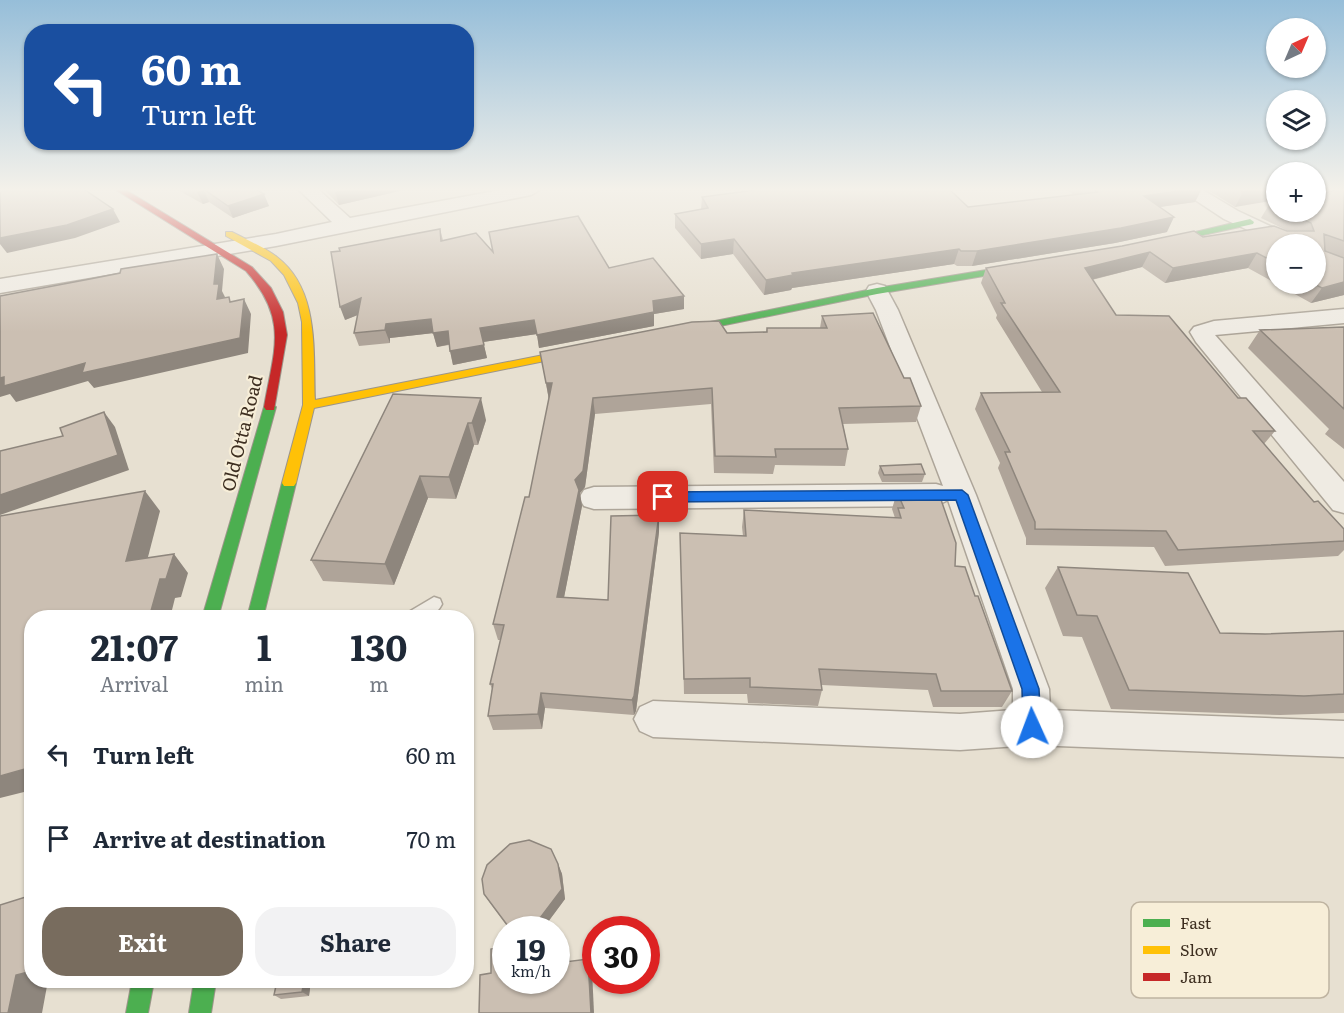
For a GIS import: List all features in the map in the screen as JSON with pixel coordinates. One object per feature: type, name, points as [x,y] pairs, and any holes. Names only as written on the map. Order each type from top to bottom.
[{"type":"main road","name":"Old Otta Road","points":[[212,610],[268,417],[282,335],[278,312],[266,288],[216,237]]},
{"type":"main road","points":[[1137,247],[1181,237]]},
{"type":"main road","points":[[248,244],[274,259],[288,274],[303,303],[307,321],[309,405],[257,610]]},
{"type":"main road","points":[[657,335],[877,291],[1047,263]]},
{"type":"main road","points":[[309,405],[599,347]]},
{"type":"main road","points":[[136,1013],[141,988]]},
{"type":"main road","points":[[200,1013],[204,988]]},
{"type":"street","points":[[0,286],[219,239],[248,244],[283,237]]},
{"type":"street","points":[[877,291],[887,309],[962,495],[1031,689],[1032,727]]},
{"type":"street","points":[[1344,316],[1214,328],[1202,332],[1203,337],[1344,502]]},
{"type":"street","points":[[594,498],[962,495]]},
{"type":"street","points":[[653,719],[960,732],[1032,727],[1344,739]]},
{"type":"lane","points":[[425,610],[434,604]]},
{"type":"building","points":[[396,237],[441,237],[441,241],[457,237],[480,237],[493,252],[490,237],[591,237],[609,268],[653,258],[684,296],[653,301],[654,312],[537,335],[534,320],[480,328],[484,345],[450,351],[448,331],[433,333],[431,319],[386,324],[385,330],[354,333],[361,298],[340,307],[331,252],[340,251],[339,248]]},
{"type":"building","points":[[695,237],[1063,237],[977,251],[959,249],[792,273],[793,275],[766,280],[734,239],[701,244]]},
{"type":"building","points":[[1164,237],[1266,237],[1266,258],[1257,253],[1173,268],[1150,252],[1085,268],[1116,315],[1169,316],[1238,398],[1246,398],[1275,431],[1253,431],[1314,502],[1318,501],[1344,529],[1344,541],[1178,550],[1166,531],[1035,529],[1035,522],[1005,452],[1010,452],[981,393],[1060,392],[1001,303],[1005,303],[986,268]]},
{"type":"building","points":[[1326,251],[1344,258],[1344,282],[1326,287]]},
{"type":"building","points":[[217,254],[214,284],[219,284],[217,299],[229,297],[230,302],[244,299],[240,338],[82,373],[85,363],[4,386],[4,377],[0,378],[0,296],[120,273],[121,269]]},
{"type":"building","points":[[873,313],[904,378],[910,378],[921,406],[839,408],[848,449],[775,449],[776,457],[715,456],[712,388],[593,398],[583,471],[575,480],[579,490],[557,597],[608,600],[611,516],[659,515],[634,696],[632,700],[541,693],[538,714],[488,716],[493,684],[490,684],[504,625],[493,624],[525,497],[529,497],[552,383],[546,383],[540,352],[692,322],[719,321],[727,333],[767,332],[767,328],[827,328],[822,316]]},
{"type":"building","points":[[1344,327],[1344,409],[1260,330]]},
{"type":"building","points":[[393,394],[481,398],[472,423],[468,423],[449,477],[420,476],[385,564],[311,560]]},
{"type":"building","points":[[104,412],[118,455],[0,495],[0,451],[63,436],[60,428]]},
{"type":"building","points":[[921,464],[925,474],[884,475],[880,466]]},
{"type":"building","points":[[145,491],[126,561],[174,554],[166,579],[160,579],[151,610],[24,610],[24,769],[0,776],[0,516]]},
{"type":"building","points":[[938,491],[956,543],[955,566],[965,567],[975,596],[978,596],[1012,691],[941,691],[936,674],[819,669],[822,690],[750,687],[750,678],[684,679],[680,533],[746,536],[744,510],[901,518],[898,508],[904,508],[897,492]]},
{"type":"building","points":[[1058,567],[1188,573],[1220,633],[1344,631],[1344,694],[1304,696],[1129,690],[1097,616],[1077,615]]},
{"type":"building","points":[[529,840],[551,849],[558,864],[562,889],[542,916],[500,916],[484,894],[482,879],[487,865],[510,844]]},
{"type":"building","points":[[24,898],[24,973],[16,975],[8,1013],[0,1013],[0,905]]},
{"type":"building","points":[[491,949],[492,994],[570,994],[570,961],[582,960],[582,994],[590,994],[591,1013],[479,1013],[480,975],[491,973]]},
{"type":"building","points":[[276,988],[303,988],[302,992],[274,995]]},
{"type":"traffic: fast","points":[[1154,243],[1180,237]]},
{"type":"traffic: fast","points":[[676,332],[877,291],[1029,266]]},
{"type":"traffic: fast","points":[[212,610],[270,407]]},
{"type":"traffic: fast","points":[[257,610],[289,483]]},
{"type":"traffic: fast","points":[[137,1013],[142,988]]},
{"type":"traffic: fast","points":[[200,1013],[204,988]]},
{"type":"traffic: slow","points":[[235,237],[274,259],[288,274],[303,303],[307,322],[309,405],[289,483]]},
{"type":"traffic: slow","points":[[309,405],[584,350]]},
{"type":"traffic: jam","points":[[197,237],[249,269],[266,288],[278,312],[282,335],[270,407]]},
{"type":"route","points":[[663,497],[962,495],[1031,689],[1032,727]]}]
